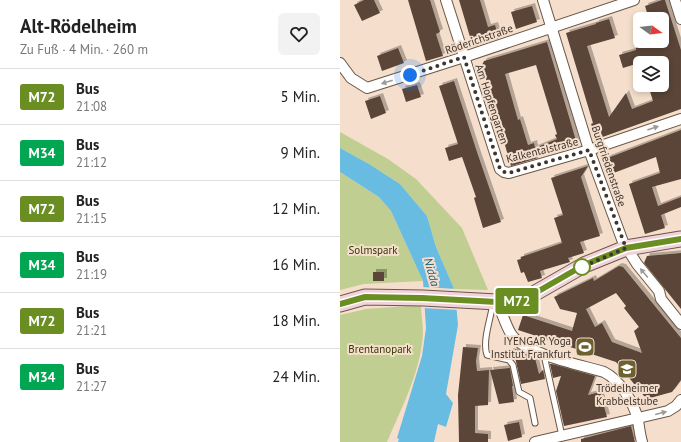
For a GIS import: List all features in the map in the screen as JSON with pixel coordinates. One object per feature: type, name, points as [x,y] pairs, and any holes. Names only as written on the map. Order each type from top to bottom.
[{"type":"main road","points":[[340,304],[365,297],[495,302],[523,300],[584,265],[626,248],[681,239]]},
{"type":"street","name":"Am Hopfengarten","points":[[446,0],[500,169]]},
{"type":"street","name":"Burgfriedenstraße","points":[[543,0],[589,150],[626,248],[659,291],[661,299],[681,324]]},
{"type":"street","name":"Röderichstraße","points":[[340,63],[351,78],[367,88],[634,0]]},
{"type":"street","points":[[675,0],[681,19]]},
{"type":"street","name":"Kalkentalstraße","points":[[500,169],[509,173],[589,150],[681,118]]},
{"type":"street","points":[[495,302],[511,334],[521,344],[544,355],[604,372],[612,376],[618,382],[628,398],[638,419],[642,442]]},
{"type":"street","points":[[535,442],[668,411],[676,406],[681,400]]},
{"type":"lane","points":[[495,302],[486,350],[487,355],[509,360],[513,365],[519,392],[530,398],[535,423]]},
{"type":"lane","points":[[544,355],[562,436]]},
{"type":"green space","points":[[340,132],[388,159],[416,179],[462,228],[488,290],[454,289],[436,247],[427,216],[400,184],[369,164],[340,148]]},
{"type":"green space","name":"Solmspark","points":[[340,172],[379,197],[391,211],[423,281],[364,284],[340,290]]},
{"type":"green space","name":"Brentanopark","points":[[421,305],[423,333],[419,361],[410,389],[387,442],[340,442],[340,315],[366,309]]},
{"type":"water","name":"Nidda","points":[[340,148],[369,164],[400,184],[427,216],[436,247],[455,291],[458,325],[446,394],[453,403],[446,427],[438,424],[434,442],[398,442],[399,439],[397,438],[422,356],[426,328],[423,281],[391,211],[379,197],[340,172]]},
{"type":"pier","points":[[422,287],[457,289],[459,310],[423,308]]},
{"type":"building","points":[[364,0],[374,0],[380,13],[362,21],[354,5]]},
{"type":"building","points":[[408,0],[430,0],[440,32],[436,34],[443,56],[426,61]]},
{"type":"building","points":[[459,0],[480,0],[488,27],[495,25],[499,38],[473,47]]},
{"type":"building","points":[[665,0],[669,12],[647,12],[645,6]]},
{"type":"building","points":[[532,6],[537,22],[516,29],[511,12]]},
{"type":"building","points":[[669,12],[681,50],[681,109],[597,139],[591,124],[593,123],[566,33],[609,19],[615,38],[587,46],[609,117],[626,93],[632,109],[653,101],[650,92],[669,92],[669,56],[633,56],[633,65],[623,68],[619,55],[636,50],[636,48],[669,48]]},
{"type":"building","points":[[547,42],[577,144],[557,150],[557,148],[537,155],[538,158],[511,166],[482,65],[484,61]],"holes":[[[536,65],[557,134],[555,135],[557,139],[535,148],[534,143],[528,145],[520,119],[518,120],[505,74]]]},
{"type":"building","points":[[398,48],[404,63],[382,71],[377,56]]},
{"type":"building","points":[[454,81],[501,222],[483,228],[474,198],[476,197],[462,157],[449,161],[445,148],[458,144],[439,86]]},
{"type":"building","points":[[417,85],[421,97],[406,102],[402,89]]},
{"type":"building","points":[[380,96],[386,113],[371,119],[365,101]]},
{"type":"building","points":[[681,130],[681,179],[652,187],[658,206],[681,197],[681,207],[661,215],[665,228],[645,234],[629,184],[660,173],[656,157],[611,174],[605,159]]},
{"type":"building","points":[[588,166],[581,177],[600,236],[580,242],[584,253],[568,258],[570,262],[540,271],[542,278],[528,282],[524,272],[521,273],[517,260],[521,259],[521,257],[562,243],[554,218],[563,215],[551,178]]},
{"type":"building","points":[[681,253],[681,309],[644,263],[647,256]]},
{"type":"building","points":[[619,266],[623,267],[681,338],[681,380],[672,392],[650,398],[644,396],[616,362],[518,330],[523,315],[572,331],[577,313],[560,309],[554,297],[593,278],[594,281]],"holes":[[[616,293],[626,306],[624,308],[639,327],[634,331],[642,353],[612,342],[602,323],[595,327],[586,309]]]},
{"type":"building","points":[[373,272],[384,272],[384,281],[373,281]]},
{"type":"building","points":[[463,347],[478,348],[476,361],[477,371],[489,370],[488,405],[475,406],[475,433],[488,434],[488,442],[459,442],[458,395]]},
{"type":"building","points":[[513,348],[535,358],[539,374],[543,370],[545,379],[521,384]]},
{"type":"building","points":[[550,364],[595,376],[588,395],[600,392],[607,417],[564,426],[556,391],[561,376],[553,378]]},
{"type":"building","points":[[510,368],[514,402],[499,404],[490,370]]},
{"type":"building","points":[[519,422],[522,437],[508,441],[504,425]]},
{"type":"building","points":[[631,426],[635,442],[581,442],[581,439]]},
{"type":"bus line","name":"M72","points":[[340,304],[365,297],[497,302],[523,300],[584,265],[626,248],[681,239]]},
{"type":"place","name":"IYENGAR Yoga Institut Frankfurt","points":[[585,347]]},
{"type":"place","name":"Trödelheimer Krabbelstube","points":[[627,369]]},
{"type":"route","points":[[410,75],[464,57],[500,169],[504,172],[509,173],[589,150],[626,248],[582,267]]}]
